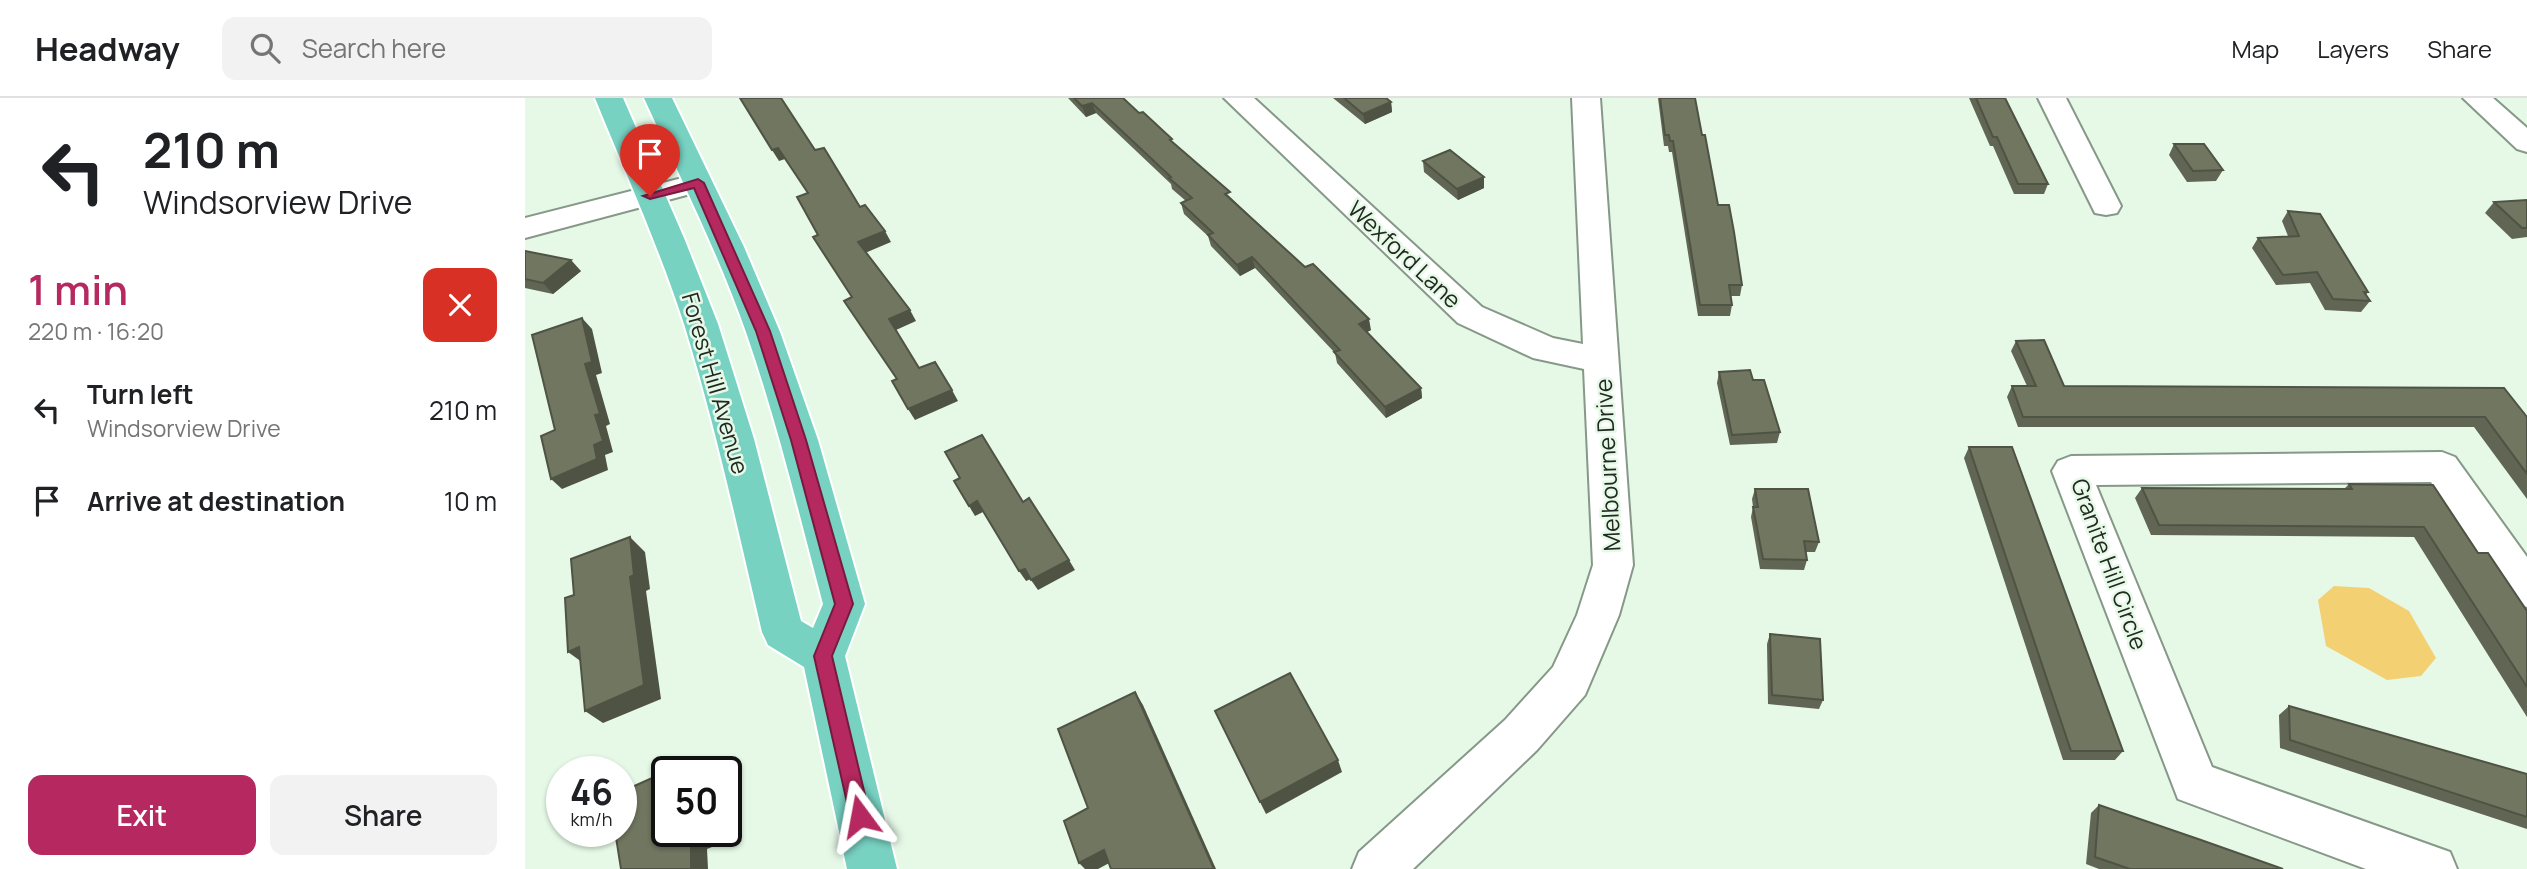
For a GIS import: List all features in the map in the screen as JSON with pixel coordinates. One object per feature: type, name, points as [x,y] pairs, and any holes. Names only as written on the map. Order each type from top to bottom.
[{"type":"main road","name":"Forest Hill Avenue","points":[[609,98],[680,266],[709,348],[783,632],[823,656]]},
{"type":"main road","points":[[658,98],[763,331],[799,440],[844,604],[823,656],[872,869]]},
{"type":"street","name":"Wexford Lane","points":[[1238,98],[1470,315],[1545,349],[1601,360]]},
{"type":"street","name":"Melbourne Drive","points":[[1377,869],[1521,735],[1569,681],[1598,615],[1613,565],[1586,98]]},
{"type":"street","points":[[2052,98],[2106,206]]},
{"type":"street","points":[[2477,98],[2527,143]]},
{"type":"street","points":[[525,228],[698,183]]},
{"type":"street","name":"Granite Hill Circle","points":[[2433,869],[2195,783],[2071,471],[2442,467],[2527,590]]},
{"type":"shaded area","points":[[2334,586],[2369,588],[2409,611],[2436,658],[2421,676],[2387,680],[2326,646],[2318,600]]},
{"type":"building","points":[[740,98],[781,98],[815,150],[824,148],[860,207],[865,205],[885,231],[858,242],[910,310],[889,319],[919,368],[935,362],[952,390],[908,409],[892,381],[897,379],[844,301],[852,297],[813,237],[818,235],[797,197],[808,193],[778,148],[772,150]]},
{"type":"building","points":[[1074,98],[1123,98],[1139,113],[1143,112],[1172,139],[1170,140],[1230,192],[1225,194],[1305,267],[1313,264],[1369,319],[1359,324],[1421,388],[1385,407],[1334,352],[1340,350],[1252,257],[1237,265],[1208,235],[1213,233],[1181,203],[1192,198],[1092,103],[1082,106]]},
{"type":"building","points":[[1344,98],[1386,98],[1391,102],[1363,114]]},
{"type":"building","points":[[1660,98],[1695,98],[1718,205],[1729,205],[1734,232],[1742,285],[1729,285],[1732,305],[1700,305],[1673,141],[1670,141],[1669,135],[1665,135]]},
{"type":"building","points":[[1976,98],[2005,98],[2048,184],[2018,184]]},
{"type":"building","points":[[2174,144],[2204,144],[2223,170],[2193,171]]},
{"type":"building","points":[[1450,150],[1484,177],[1457,189],[1423,161]]},
{"type":"building","points":[[2527,200],[2527,228],[2522,228],[2494,202]]},
{"type":"building","points":[[2288,211],[2320,214],[2368,292],[2364,292],[2370,301],[2333,299],[2317,272],[2283,275],[2258,238],[2299,236]]},
{"type":"building","points":[[525,251],[571,260],[543,283],[525,279]]},
{"type":"building","points":[[582,318],[592,362],[585,364],[600,414],[595,415],[603,441],[594,445],[597,459],[551,479],[541,436],[555,430],[532,335]]},
{"type":"building","points":[[2044,340],[2064,386],[2504,388],[2527,417],[2527,474],[2485,417],[2023,417],[2012,386],[2036,386],[2016,341]]},
{"type":"building","points":[[1750,370],[1753,380],[1764,380],[1780,432],[1732,435],[1719,372]]},
{"type":"building","points":[[982,435],[1023,502],[1029,498],[1069,560],[1031,580],[1025,569],[1019,571],[977,501],[969,506],[954,481],[960,478],[945,452]]},
{"type":"building","points":[[1969,447],[2012,447],[2123,751],[2071,751]]},
{"type":"building","points":[[2349,484],[2433,485],[2478,553],[2488,553],[2527,611],[2527,687],[2424,527],[2159,525],[2142,488],[2352,489]]},
{"type":"building","points":[[1755,489],[1808,489],[1819,542],[1804,541],[1807,560],[1763,559],[1753,507],[1758,507]]},
{"type":"building","points":[[630,537],[634,575],[630,577],[644,685],[585,711],[579,647],[568,652],[565,598],[574,595],[571,559]]},
{"type":"building","points":[[1770,634],[1820,639],[1823,700],[1772,695]]},
{"type":"building","points":[[1290,673],[1338,760],[1260,802],[1215,711]]},
{"type":"building","points":[[1135,692],[1214,869],[1111,869],[1104,850],[1079,863],[1064,821],[1088,808],[1058,729]]},
{"type":"building","points":[[2289,706],[2527,774],[2527,817],[2290,740]]},
{"type":"building","points":[[651,778],[651,847],[691,847],[691,869],[621,869],[618,847],[637,847],[637,785]]},
{"type":"building","points":[[2099,805],[2283,869],[2130,869],[2095,857]]},
{"type":"route","points":[[650,196],[698,183],[763,331],[799,440],[844,604],[823,656],[860,816]]}]
